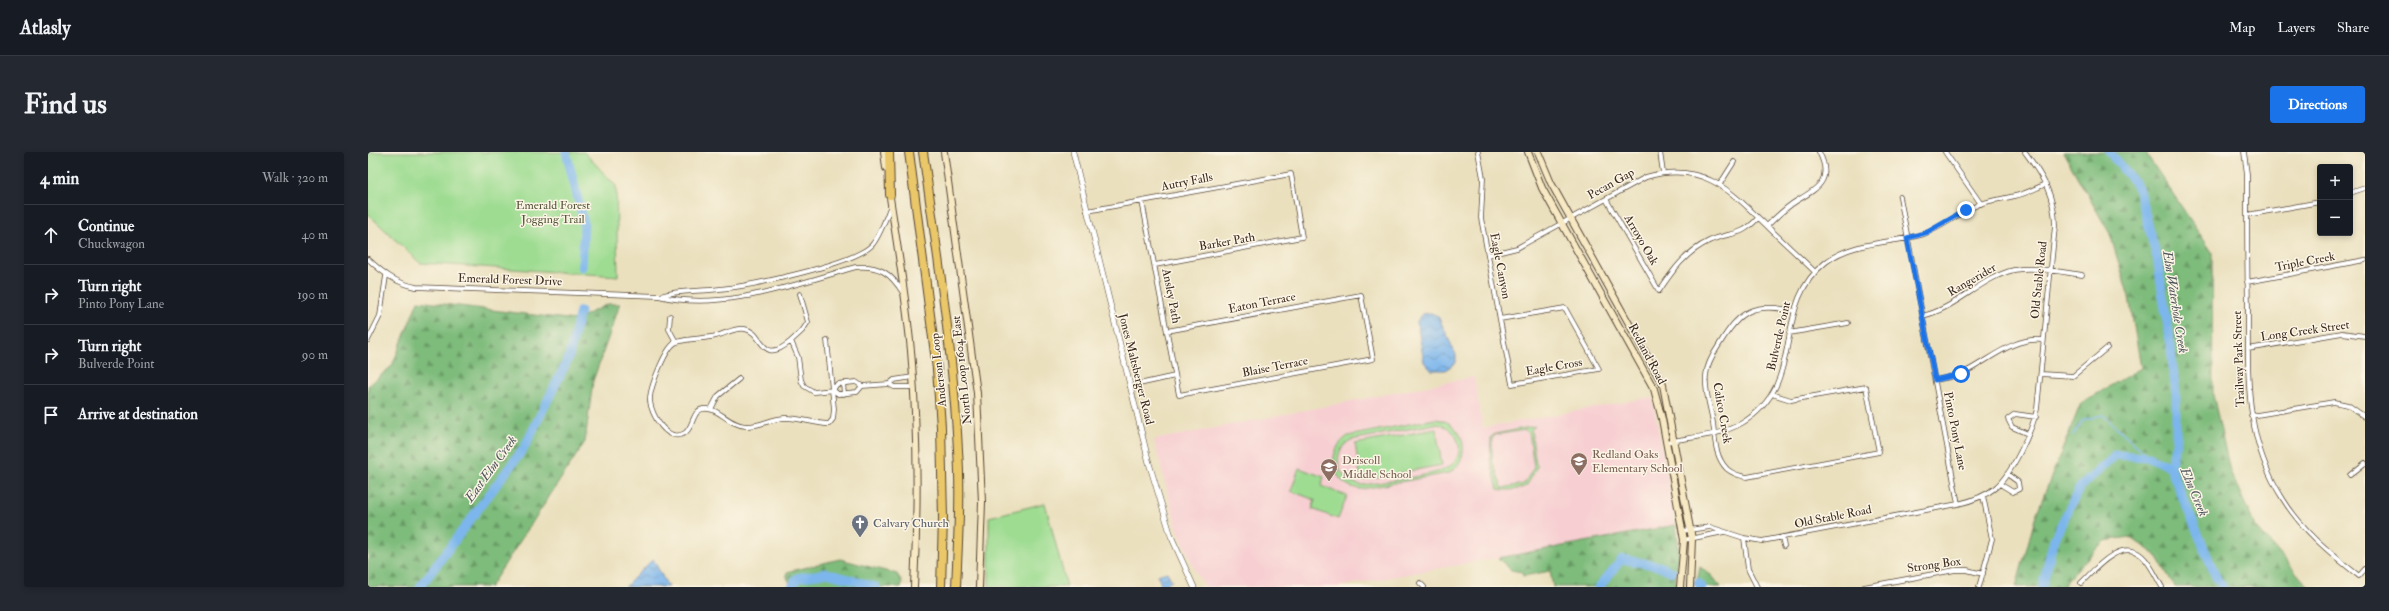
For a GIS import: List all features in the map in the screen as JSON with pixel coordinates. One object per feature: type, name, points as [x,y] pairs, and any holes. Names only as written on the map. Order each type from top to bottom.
[{"type":"highway","points":[[889,152],[891,199]]},
{"type":"highway","name":"Anderson Loop","points":[[909,152],[937,369],[941,428],[941,587]]},
{"type":"highway","name":"Anderson Loop","points":[[923,152],[955,401],[958,452],[959,526],[956,587]]},
{"type":"main road","points":[[884,152],[904,293],[913,377],[918,479],[914,587]]},
{"type":"main road","name":"North Loop 1604 East","points":[[944,152],[977,393],[982,502],[979,587]]},
{"type":"main road","name":"Redland Road","points":[[1528,152],[1536,175],[1644,368],[1658,399],[1684,540],[1680,587]]},
{"type":"main road","name":"Redland Road","points":[[1538,152],[1544,171],[1652,363],[1666,397],[1691,530],[1690,587]]},
{"type":"street","name":"Jones Maltsberger Road","points":[[1073,152],[1130,386],[1164,516],[1177,553],[1194,587]]},
{"type":"street","name":"Eagle Canyon","points":[[1478,152],[1483,178],[1480,212],[1512,384]]},
{"type":"street","points":[[1660,152],[1663,173]]},
{"type":"street","points":[[1767,226],[1786,209],[1818,187],[1825,171],[1819,152]]},
{"type":"street","points":[[1945,152],[1981,204]]},
{"type":"street","name":"Old Stable Road","points":[[1682,531],[1710,527],[1744,538],[1762,541],[1958,504],[1983,496],[2000,484],[2007,474],[2036,417],[2055,217],[2046,184],[2026,152]]},
{"type":"street","name":"Trailway Park Street","points":[[2244,152],[2247,215],[2248,388],[2251,416],[2262,456],[2283,499],[2312,536],[2359,576],[2365,569]]},
{"type":"street","points":[[1720,184],[1734,162]]},
{"type":"street","name":"Pecan Gap","points":[[1488,255],[1517,248],[1631,183],[1663,173],[1693,174],[1720,184],[1736,196],[1815,272]]},
{"type":"street","name":"Autry Falls","points":[[1087,211],[1291,174],[1302,237]]},
{"type":"street","name":"Bulverde Point","points":[[1666,442],[1714,433],[1742,423],[1757,411],[1772,394],[1784,368],[1789,333],[1794,312],[1801,293],[1815,272],[1831,259],[1848,250],[1907,238],[1928,232],[1981,204],[2023,194],[2046,184]]},
{"type":"street","points":[[2353,192],[2365,188]]},
{"type":"street","name":"Pinto Pony Lane","points":[[1900,197],[1958,504]]},
{"type":"street","name":"Arroyo Oak","points":[[1606,198],[1658,291],[1678,264],[1688,254],[1709,241],[1744,232],[1758,218]]},
{"type":"street","name":"Emerald Forest Drive","points":[[659,296],[675,291],[709,291],[747,286],[851,259],[871,246],[891,199]]},
{"type":"street","name":"Ansley Path","points":[[1142,201],[1175,376],[1180,395]]},
{"type":"street","points":[[2247,215],[2317,203]]},
{"type":"street","name":"Barker Path","points":[[1155,265],[1302,237]]},
{"type":"street","name":"Emerald Forest Drive","points":[[368,259],[386,276],[401,283],[416,287],[659,296],[675,300],[696,300],[751,295],[856,267],[870,266],[882,269],[891,276],[904,293]]},
{"type":"street","name":"Triple Creek","points":[[2247,282],[2365,260]]},
{"type":"street","name":"Rangerider","points":[[1922,316],[1938,311],[2008,272],[2026,269],[2082,275]]},
{"type":"street","points":[[368,340],[380,316],[386,276]]},
{"type":"street","points":[[800,294],[808,322],[802,331],[779,349],[771,350],[765,348],[752,331],[740,328],[717,336],[676,342],[667,351],[650,394],[651,409],[656,420],[668,432],[684,434],[688,430],[695,414],[702,409],[711,409],[725,420],[745,426],[786,418],[829,424],[833,419],[827,340]]},
{"type":"street","name":"Eaton Terrace","points":[[1167,331],[1361,295],[1373,359]]},
{"type":"street","name":"Eagle Cross","points":[[1500,320],[1565,308],[1599,369],[1512,384]]},
{"type":"street","name":"Calico Creek","points":[[1772,394],[1791,400],[1866,387],[1879,452],[1747,477],[1735,474],[1722,462],[1714,433],[1706,385],[1707,368],[1732,323],[1750,310],[1772,308],[1794,312]]},
{"type":"street","points":[[670,316],[669,329],[676,342]]},
{"type":"street","points":[[1789,333],[1848,322]]},
{"type":"street","name":"Long Creek Street","points":[[2248,350],[2342,333],[2365,336]]},
{"type":"street","points":[[1935,380],[1966,372],[2015,344],[2028,340],[2043,340]]},
{"type":"street","points":[[791,341],[798,357],[801,380],[804,386],[814,392],[832,390],[838,394],[857,392],[862,386]]},
{"type":"street","points":[[2041,374],[2073,376],[2107,348]]},
{"type":"street","name":"Blaise Terrace","points":[[1180,395],[1373,359]]},
{"type":"street","points":[[1130,386],[1175,376]]},
{"type":"street","points":[[889,384],[894,380],[913,377]]},
{"type":"street","points":[[711,409],[718,396],[739,379]]},
{"type":"street","points":[[832,390],[837,384],[856,382],[862,386],[889,384],[894,387],[913,387]]},
{"type":"street","points":[[843,383],[844,394]]},
{"type":"street","points":[[1658,399],[1666,397]]},
{"type":"street","points":[[2251,416],[2334,402],[2348,405],[2365,417]]},
{"type":"street","points":[[2028,434],[2012,427],[2008,419],[2015,414],[2036,417]]},
{"type":"street","points":[[2350,475],[2365,463]]},
{"type":"street","points":[[2000,484],[2013,492],[2019,489],[2018,482],[2007,474]]},
{"type":"street","points":[[1979,587],[1992,539],[1983,496]]},
{"type":"street","name":"Old Stable Road","points":[[1684,540],[1724,532]]},
{"type":"street","name":"Old Stable Road","points":[[1782,537],[1784,546]]},
{"type":"street","points":[[1744,538],[1748,569],[1757,587]]},
{"type":"street","points":[[2081,583],[2108,556],[2129,551],[2141,554],[2149,563],[2162,587]]},
{"type":"street","name":"Strong Box","points":[[1864,587],[1955,570],[1967,570],[1983,574]]},
{"type":"street","points":[[1420,582],[1424,587]]},
{"type":"shaded area","name":"Driscoll Middle School","points":[[1474,377],[1483,428],[1652,397],[1676,525],[1337,587],[1206,587],[1197,575],[1176,525],[1154,440]]},
{"type":"green space","name":"Emerald Forest Jogging Trail","points":[[368,152],[584,152],[616,186],[618,276],[420,263],[368,214]]},
{"type":"green space","points":[[2063,152],[2145,152],[2212,252],[2213,395],[2230,471],[2255,526],[2309,587],[2175,587],[2156,555],[2130,537],[2104,541],[2067,580],[2063,587],[2016,587],[2036,515],[2081,403],[2141,368],[2129,297],[2110,234]]},
{"type":"green space","points":[[418,301],[575,320],[608,304],[620,304],[593,381],[585,442],[490,587],[368,587],[368,386],[392,366]]},
{"type":"green space","points":[[1435,419],[1445,421],[1453,426],[1459,433],[1463,449],[1457,466],[1449,473],[1362,489],[1352,487],[1344,483],[1338,476],[1335,468],[1334,460],[1336,451],[1340,443],[1348,436]],"holes":[[[1435,424],[1451,430],[1459,447],[1458,455],[1454,462],[1441,471],[1393,481],[1362,485],[1351,482],[1341,472],[1338,463],[1339,454],[1344,446],[1351,440]]]},
{"type":"green space","points":[[1535,426],[1531,430],[1536,464],[1538,465],[1525,487],[1513,490],[1498,489],[1490,459],[1491,437],[1495,434]],"holes":[[[1525,430],[1529,433],[1534,467],[1524,484],[1502,488],[1492,460],[1492,439],[1495,435]]]},
{"type":"green space","points":[[1436,429],[1442,465],[1361,480],[1355,444]]},
{"type":"green space","points":[[1299,468],[1324,477],[1321,486],[1347,496],[1338,519],[1312,509],[1315,500],[1291,491]]},
{"type":"green space","points":[[1045,503],[1067,587],[989,587],[989,517]]},
{"type":"green space","points":[[1676,525],[1679,552],[1675,586],[1671,587],[1553,587],[1550,571],[1523,576],[1522,572],[1511,570],[1498,558]]},
{"type":"green space","points":[[840,559],[897,574],[902,582],[901,587],[792,587],[787,577],[787,572]]},
{"type":"green space","points":[[1700,567],[1712,576],[1721,587],[1696,587]]},
{"type":"water","points":[[1431,313],[1438,316],[1456,355],[1456,363],[1445,370],[1431,370],[1424,362],[1417,321],[1423,314]]},
{"type":"water","points":[[653,559],[668,587],[625,587]]},
{"type":"water","points":[[1167,572],[1172,581],[1162,586],[1157,575]]},
{"type":"waterway","name":"East Elm Creek","points":[[566,152],[584,223],[582,267]]},
{"type":"waterway","name":"Elm Waterhole Creek","points":[[2109,152],[2138,187],[2157,258],[2170,341],[2176,394],[2176,443],[2170,467]]},
{"type":"waterway","name":"East Elm Creek","points":[[420,587],[524,448],[569,357],[580,311]]},
{"type":"waterway","points":[[2073,435],[2083,420],[2103,415],[2149,457]]},
{"type":"waterway","name":"Elm Creek","points":[[2042,587],[2054,539],[2080,487],[2116,455],[2149,457],[2170,467],[2217,579],[2223,587]]},
{"type":"waterway","name":"Elm Creek","points":[[1599,587],[1622,559],[1659,566],[1673,572]]},
{"type":"waterway","name":"Elm Creek","points":[[792,587],[797,578],[827,573],[876,587]]},
{"type":"waterway","name":"Elm Creek","points":[[1698,583],[1702,587]]},
{"type":"place","name":"Redland Oaks Elementary School","points":[[1579,476]]},
{"type":"place","name":"Driscoll Middle School","points":[[1329,482]]},
{"type":"place","name":"Calvary Church","points":[[860,538]]},
{"type":"route","points":[[1961,374],[1935,380],[1907,238],[1928,232],[1966,210]]}]
